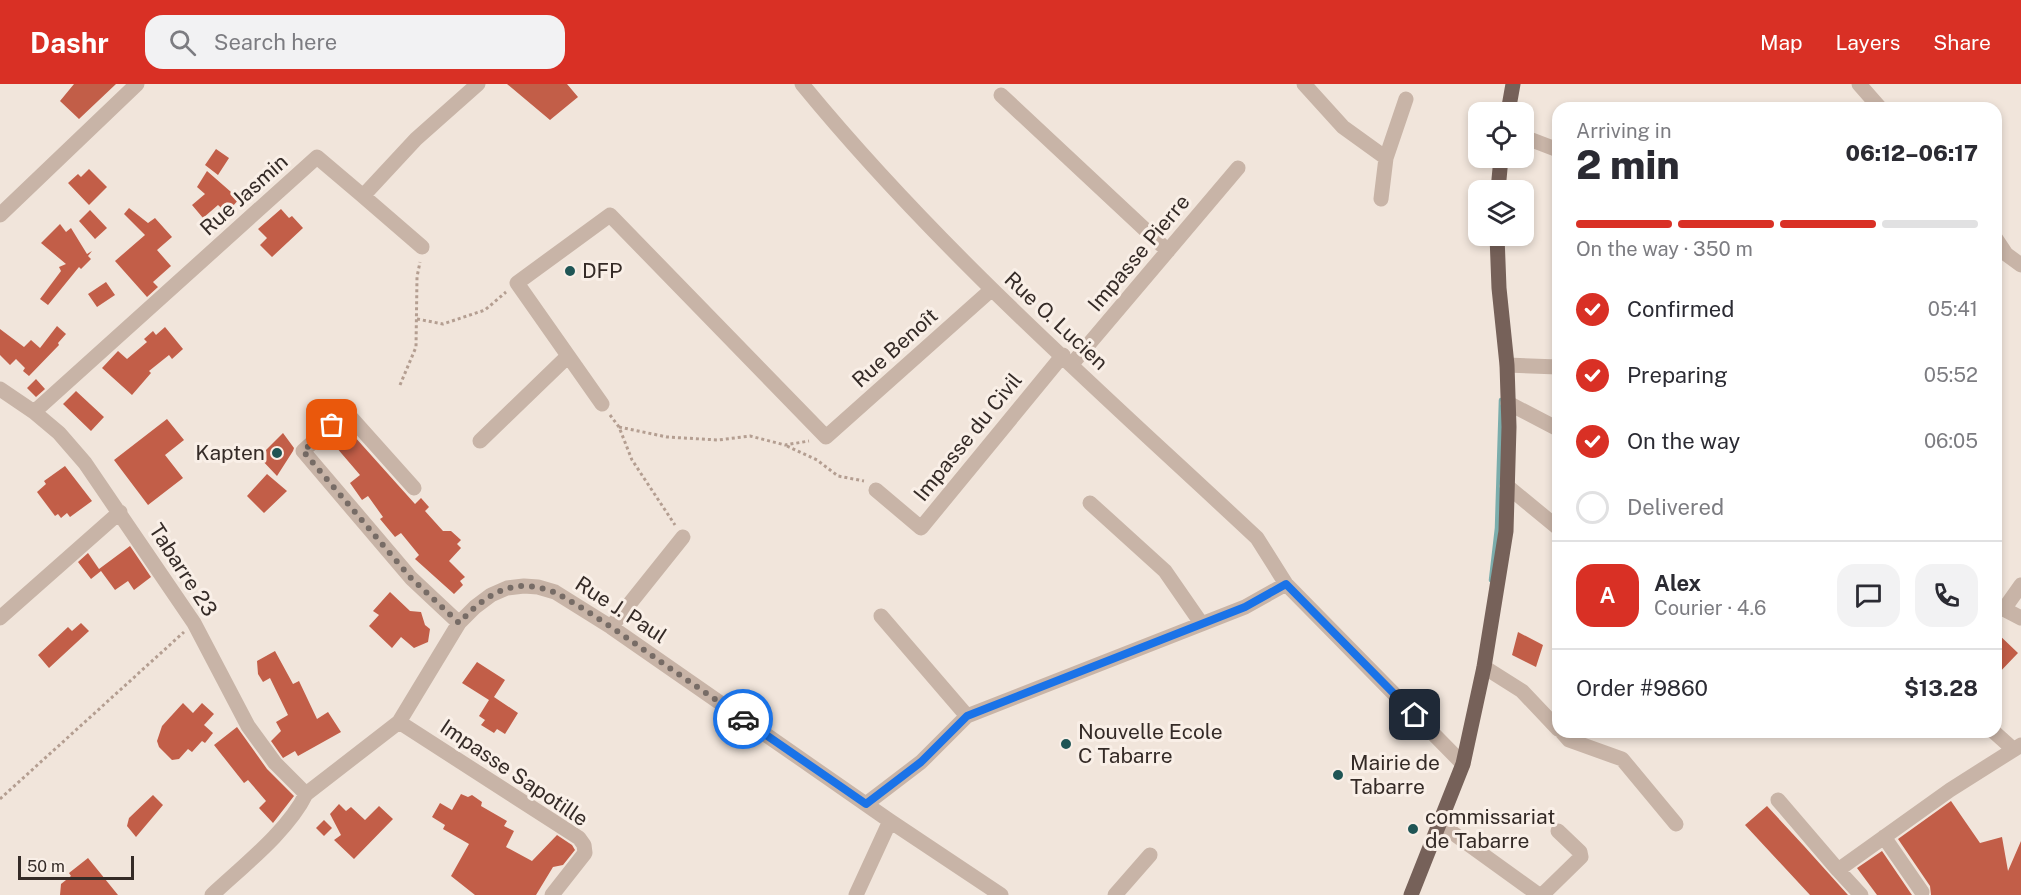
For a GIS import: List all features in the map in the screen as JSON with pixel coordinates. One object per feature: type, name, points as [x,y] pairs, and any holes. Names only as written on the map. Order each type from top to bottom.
[{"type":"main road","points":[[1510,102],[1513,84]]},
{"type":"main road","points":[[1411,895],[1463,764],[1484,667],[1506,531],[1507,365],[1497,246]]},
{"type":"street","points":[[114,84],[132,89]]},
{"type":"street","points":[[422,247],[363,196],[416,139],[478,84]]},
{"type":"street","name":"Rue O. Lucien","points":[[802,84],[841,131],[991,290],[1257,538],[1286,584],[1463,764]]},
{"type":"street","points":[[1304,84],[1343,127],[1386,158]]},
{"type":"street","points":[[1859,84],[1875,102]]},
{"type":"street","points":[[0,215],[132,89]]},
{"type":"street","points":[[1001,95],[1168,252]]},
{"type":"street","points":[[1381,199],[1386,158],[1406,99]]},
{"type":"street","points":[[1534,142],[1552,148]]},
{"type":"street","name":"Rue Jasmin","points":[[34,412],[316,157],[363,196]]},
{"type":"street","name":"Impasse Pierre","points":[[1067,360],[1168,252],[1238,168]]},
{"type":"street","points":[[602,404],[517,283],[610,215],[826,438]]},
{"type":"street","points":[[2002,249],[2021,265]]},
{"type":"street","name":"Rue Benoît","points":[[826,438],[991,290]]},
{"type":"street","points":[[480,441],[567,357]]},
{"type":"street","name":"Impasse du Civil","points":[[876,490],[921,528],[1067,360]]},
{"type":"street","points":[[1507,365],[1552,367]]},
{"type":"street","name":"Tabarre 23","points":[[0,389],[34,412],[59,434],[85,463],[194,623],[248,726],[275,763],[306,794]]},
{"type":"street","points":[[1508,403],[1552,426]]},
{"type":"street","points":[[414,488],[346,412],[303,451],[411,578],[459,623]]},
{"type":"street","points":[[1507,486],[1552,523]]},
{"type":"street","points":[[1090,503],[1166,571],[1202,623]]},
{"type":"street","points":[[0,618],[120,512]]},
{"type":"street","points":[[611,627],[683,537]]},
{"type":"street","points":[[866,804],[921,762],[967,716],[1245,607],[1286,584]]},
{"type":"street","points":[[2002,605],[2021,585]]},
{"type":"street","name":"Rue J. Paul","points":[[212,895],[283,827],[299,808],[306,794],[399,722],[459,623],[475,607],[491,595],[507,588],[524,586],[555,592],[611,627],[890,821],[1001,895]]},
{"type":"street","points":[[2002,608],[2021,618]]},
{"type":"street","points":[[881,616],[967,716]]},
{"type":"street","points":[[1484,667],[1522,691],[1552,723]]},
{"type":"street","name":"Impasse Sapotille","points":[[399,722],[579,838],[584,845],[585,853],[552,895]]},
{"type":"street","points":[[1838,870],[1950,790],[2017,747],[2002,737]]},
{"type":"street","points":[[1567,738],[1622,759],[1676,824]]},
{"type":"street","points":[[1778,800],[1861,895]]},
{"type":"street","points":[[856,895],[890,821]]},
{"type":"street","points":[[1439,823],[1540,895],[1581,857],[1580,852],[1558,831]]},
{"type":"street","points":[[1884,837],[1922,892]]},
{"type":"street","points":[[1115,895],[1150,855]]},
{"type":"path","points":[[400,386],[417,347],[417,276],[422,247]]},
{"type":"path","points":[[417,319],[443,324],[485,310],[517,283]]},
{"type":"path","points":[[602,404],[619,427],[632,460],[683,537]]},
{"type":"path","points":[[619,427],[667,437],[718,440],[750,436],[785,445],[817,460],[838,476],[861,479],[876,490]]},
{"type":"path","points":[[785,445],[826,438]]},
{"type":"path","points":[[0,799],[194,623]]},
{"type":"building","points":[[74,84],[116,84],[79,119],[60,101]]},
{"type":"building","points":[[507,84],[567,84],[578,97],[550,120]]},
{"type":"building","points":[[216,149],[229,158],[218,175],[205,165]]},
{"type":"building","points":[[89,169],[107,187],[89,205],[68,183],[78,174],[81,177]]},
{"type":"building","points":[[207,171],[239,199],[227,213],[218,205],[203,218],[192,205],[205,194],[197,187]]},
{"type":"building","points":[[129,208],[148,223],[155,218],[172,237],[157,250],[171,266],[153,282],[158,287],[147,297],[115,261],[145,235],[124,214]]},
{"type":"building","points":[[281,209],[289,218],[292,216],[303,228],[272,257],[260,245],[267,238],[258,229]]},
{"type":"building","points":[[90,210],[107,228],[95,239],[79,221]]},
{"type":"building","points":[[60,224],[66,232],[71,228],[87,254],[92,251],[88,256],[91,259],[81,269],[79,267],[48,305],[40,299],[61,271],[59,267],[66,264],[41,243]]},
{"type":"building","points":[[106,282],[115,295],[97,307],[88,294]]},
{"type":"building","points":[[57,326],[66,334],[58,343],[59,345],[29,376],[16,359],[10,365],[0,355],[0,329],[24,347],[31,340],[40,348]]},
{"type":"building","points":[[165,327],[183,349],[172,359],[169,355],[149,371],[151,373],[132,395],[102,368],[118,351],[127,359],[147,342],[144,339],[153,331],[156,335]]},
{"type":"building","points":[[36,379],[45,389],[36,397],[27,388]]},
{"type":"building","points":[[76,391],[104,417],[91,431],[63,404]]},
{"type":"building","points":[[167,419],[184,440],[165,455],[183,478],[148,505],[114,460]]},
{"type":"building","points":[[345,426],[415,504],[421,498],[429,507],[425,511],[443,531],[451,531],[461,540],[457,544],[461,548],[449,561],[465,577],[460,581],[463,585],[454,594],[415,559],[419,555],[401,533],[395,537],[380,519],[383,517],[368,496],[362,500],[350,483],[360,475],[330,440]]},
{"type":"building","name":"Kapten","points":[[283,433],[294,448],[277,476],[259,457]]},
{"type":"building","points":[[65,466],[92,501],[70,517],[67,513],[61,518],[58,514],[55,516],[37,492],[46,484],[44,481]]},
{"type":"building","points":[[267,474],[287,491],[264,513],[247,496]]},
{"type":"building","points":[[130,546],[151,577],[134,590],[128,581],[115,590],[101,571],[91,579],[78,562],[88,553],[99,569]]},
{"type":"building","points":[[390,592],[410,611],[421,612],[425,625],[430,629],[428,642],[414,648],[401,637],[392,648],[369,626],[379,615],[373,611]]},
{"type":"building","points":[[81,623],[89,631],[49,668],[38,655],[68,627],[72,631]]},
{"type":"building","points":[[1518,632],[1543,645],[1536,667],[1512,655]]},
{"type":"building","points":[[2002,638],[2018,653],[2002,670]]},
{"type":"building","points":[[275,651],[293,684],[299,681],[317,719],[328,712],[341,732],[298,756],[295,751],[283,758],[271,741],[281,731],[276,722],[288,715],[270,678],[263,682],[258,674],[257,661]]},
{"type":"building","points":[[477,662],[505,680],[494,697],[518,713],[505,734],[497,729],[494,733],[481,725],[485,720],[479,716],[489,700],[462,683]]},
{"type":"building","points":[[183,703],[193,713],[202,703],[214,714],[204,725],[213,733],[205,743],[202,741],[192,752],[188,749],[179,759],[172,760],[159,747],[157,741],[162,726]]},
{"type":"building","points":[[237,727],[267,769],[294,796],[273,823],[259,808],[266,801],[248,780],[244,783],[214,745]]},
{"type":"building","points":[[461,794],[468,797],[472,795],[482,802],[481,806],[507,821],[504,826],[514,831],[506,847],[532,861],[557,835],[572,845],[575,850],[563,865],[553,867],[536,895],[475,895],[451,876],[469,844],[443,829],[445,825],[432,817],[440,803],[452,810]]},
{"type":"building","points":[[153,795],[163,805],[136,837],[127,826],[129,818]]},
{"type":"building","points":[[1951,801],[1980,843],[2002,837],[2008,871],[2021,841],[2021,895],[1931,895],[1930,886],[1898,839]]},
{"type":"building","points":[[339,804],[346,811],[351,807],[365,820],[379,806],[393,819],[354,859],[334,840],[341,835],[330,814]]},
{"type":"building","points":[[1767,806],[1848,895],[1810,895],[1745,825]]},
{"type":"building","points":[[324,820],[332,828],[324,836],[316,828]]},
{"type":"building","points":[[1882,851],[1912,895],[1877,895],[1857,868]]},
{"type":"building","points":[[88,858],[118,895],[60,895],[61,884],[71,876],[69,873]]},
{"type":"waterway","points":[[1491,580],[1497,528],[1501,400]]},
{"type":"way so far","points":[[332,425],[303,451],[411,578],[459,623],[491,595],[507,588],[538,587],[555,592],[611,627],[743,719]]},
{"type":"place","name":"DFP","points":[[570,271]]},
{"type":"place","name":"Kapten","points":[[277,453]]},
{"type":"place","name":"Nouvelle Ecole C Tabarre","points":[[1066,744]]},
{"type":"place","name":"Mairie de Tabarre","points":[[1338,775]]},
{"type":"place","name":"commissariat de Tabarre","points":[[1413,829]]},
{"type":"route","points":[[743,719],[866,804],[921,762],[967,716],[1245,607],[1286,584],[1415,715]]}]
